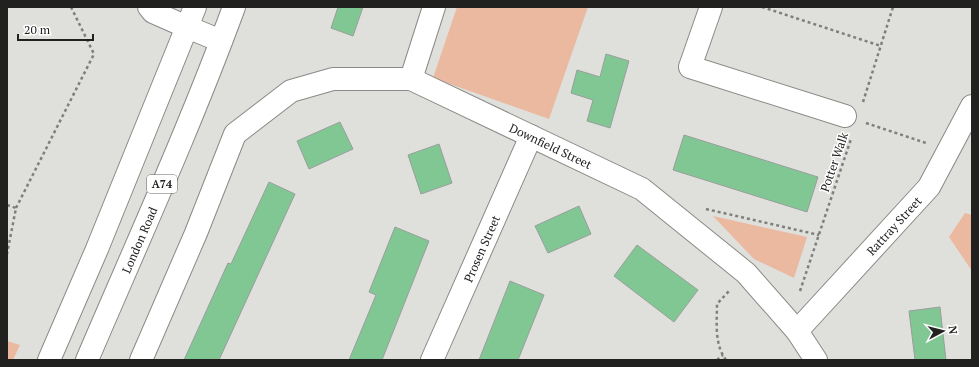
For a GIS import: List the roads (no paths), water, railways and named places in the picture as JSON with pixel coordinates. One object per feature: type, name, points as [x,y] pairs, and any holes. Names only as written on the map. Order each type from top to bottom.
[{"type":"street","points":[[149,7],[153,12],[221,40]]},
{"type":"street","points":[[49,360],[97,249],[195,7]]},
{"type":"street","name":"London Road","points":[[87,360],[234,7]]},
{"type":"street","points":[[411,79],[434,7]]},
{"type":"street","points":[[711,7],[690,67],[851,118]]},
{"type":"street","name":"Downfield Street","points":[[141,360],[196,233],[235,134],[291,92],[333,79],[411,79],[642,189],[746,273],[793,326],[816,360]]},
{"type":"street","name":"Rattray Street","points":[[793,326],[930,187],[972,106]]},
{"type":"street","name":"Prosen Street","points":[[432,360],[531,136]]}]
